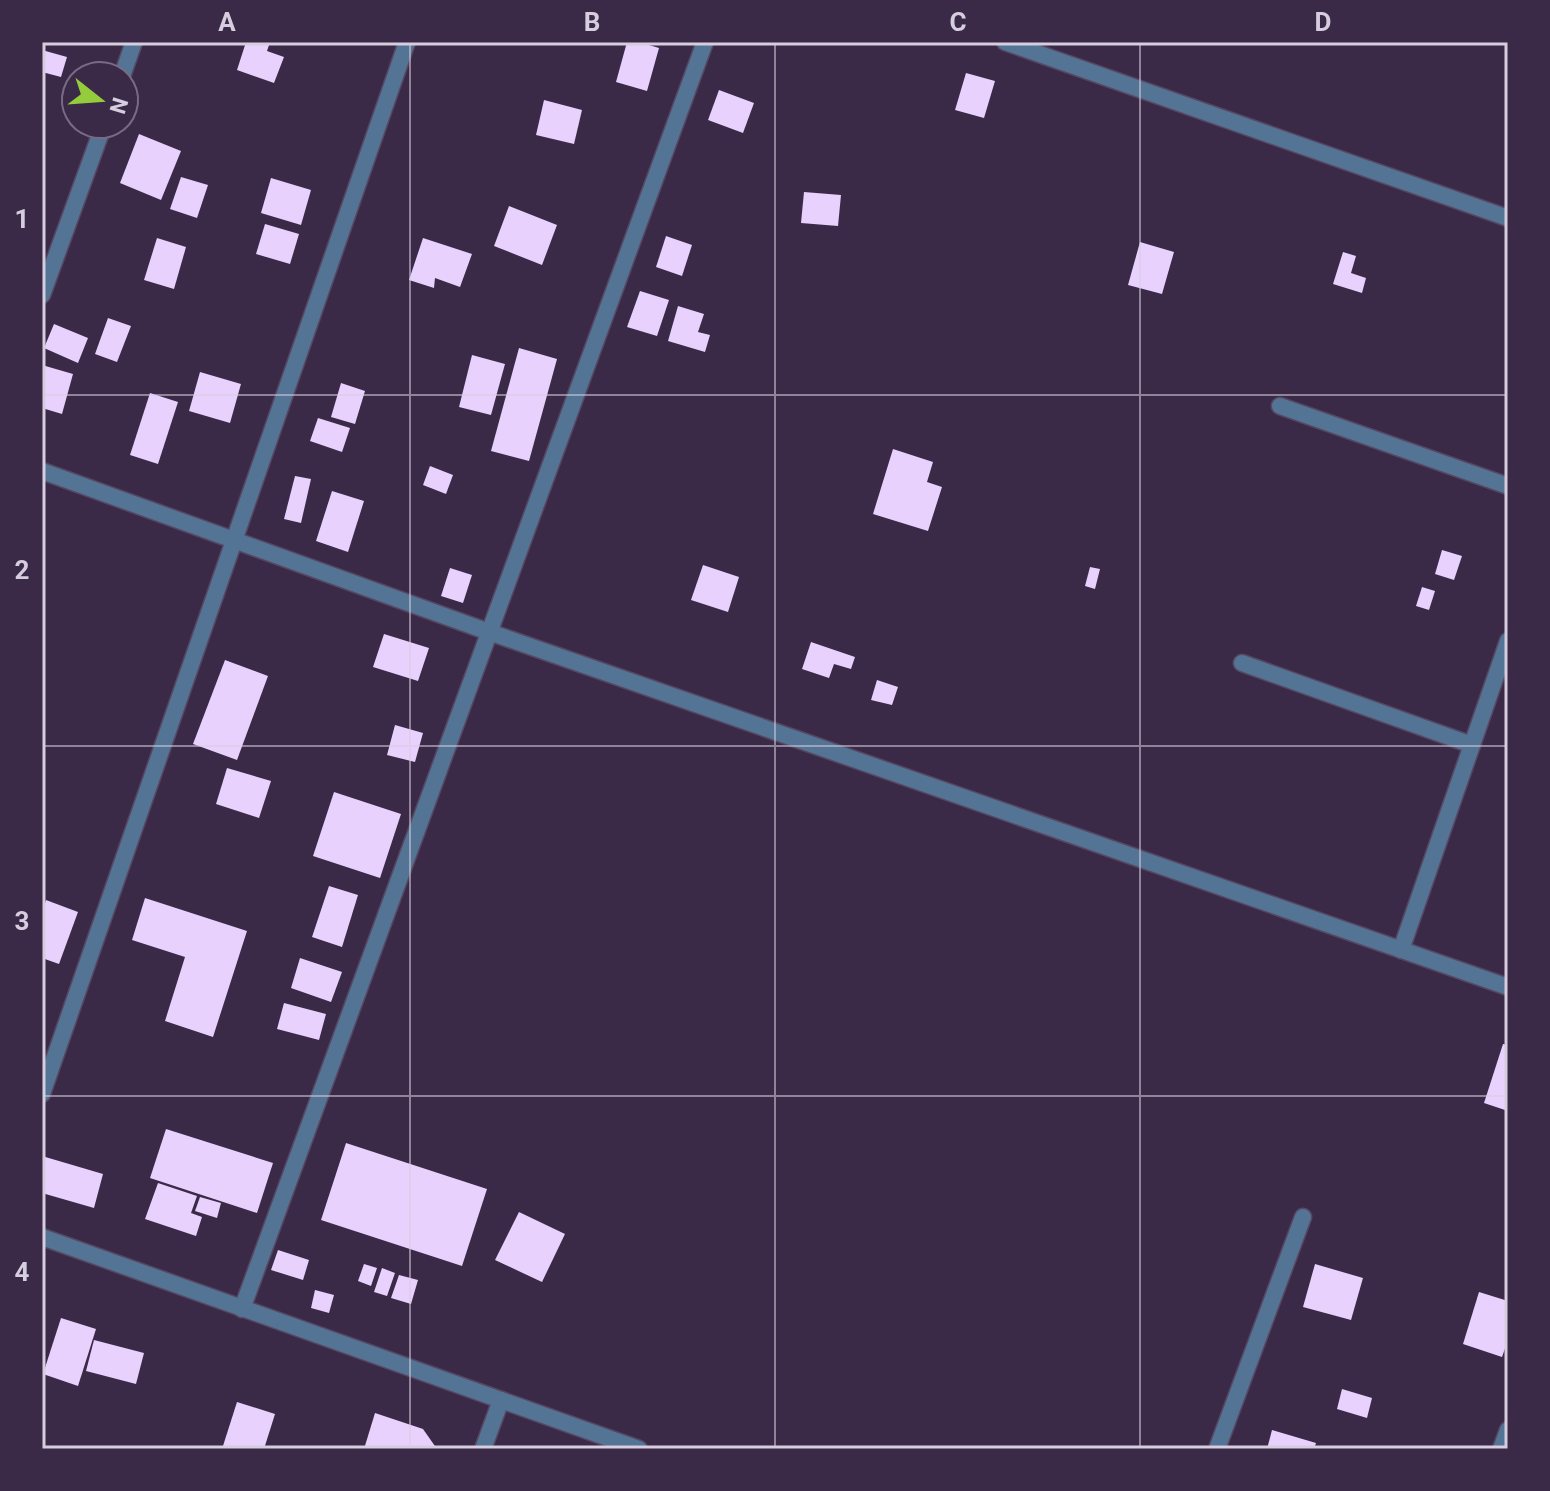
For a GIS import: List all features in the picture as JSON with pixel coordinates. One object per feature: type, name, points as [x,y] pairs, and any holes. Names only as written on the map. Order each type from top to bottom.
[{"type":"street","points":[[42,1094],[407,42]]},
{"type":"street","points":[[242,1309],[705,42]]},
{"type":"street","points":[[1005,42],[1508,218]]},
{"type":"street","points":[[42,295],[98,140]]},
{"type":"street","points":[[1280,406],[1508,486]]},
{"type":"street","points":[[42,471],[489,632],[1508,987]]},
{"type":"street","points":[[1401,950],[1508,641]]},
{"type":"street","points":[[1242,663],[1472,745]]},
{"type":"street","points":[[1217,1449],[1303,1217]]},
{"type":"street","points":[[42,1237],[639,1449]]},
{"type":"street","points":[[483,1449],[501,1400]]},
{"type":"street","points":[[1501,1449],[1508,1430]]},
{"type":"building","points":[[246,42],[270,42],[267,51],[284,57],[274,83],[237,70]]},
{"type":"building","points":[[627,42],[659,48],[647,91],[616,82]]},
{"type":"building","points":[[42,50],[67,57],[66,60],[60,60],[60,77],[42,72]]},
{"type":"building","points":[[966,73],[995,81],[984,118],[955,110]]},
{"type":"building","points":[[719,90],[754,103],[743,133],[708,120]]},
{"type":"building","points":[[544,100],[582,110],[574,144],[536,135]]},
{"type":"building","points":[[140,134],[181,151],[161,200],[120,183]]},
{"type":"building","points":[[181,177],[208,185],[197,218],[170,209]]},
{"type":"building","points":[[271,178],[311,190],[301,225],[261,213]]},
{"type":"building","points":[[804,192],[841,195],[838,226],[801,223]]},
{"type":"building","points":[[509,206],[557,225],[542,265],[494,246]]},
{"type":"building","points":[[265,224],[299,234],[290,264],[256,254]]},
{"type":"building","points":[[666,236],[692,245],[682,276],[656,267]]},
{"type":"building","points":[[157,238],[186,247],[174,289],[144,280]]},
{"type":"building","points":[[423,238],[472,254],[460,287],[435,278],[434,288],[409,280]]},
{"type":"building","points":[[1140,242],[1174,252],[1162,294],[1128,285]]},
{"type":"building","points":[[1343,252],[1356,256],[1351,273],[1366,278],[1362,293],[1333,284]]},
{"type":"building","points":[[640,291],[669,300],[657,336],[627,327]]},
{"type":"building","points":[[678,306],[704,314],[698,332],[710,335],[705,352],[668,341]]},
{"type":"building","points":[[108,318],[131,326],[117,362],[95,354]]},
{"type":"building","points":[[54,324],[88,338],[78,363],[44,348]]},
{"type":"building","points":[[519,348],[557,359],[529,461],[491,451]]},
{"type":"building","points":[[472,355],[505,364],[491,415],[459,407]]},
{"type":"building","points":[[42,365],[73,374],[62,414],[42,408]]},
{"type":"building","points":[[200,372],[241,384],[230,423],[189,411]]},
{"type":"building","points":[[341,383],[365,391],[355,424],[331,417]]},
{"type":"building","points":[[150,393],[178,402],[158,464],[130,455]]},
{"type":"building","points":[[318,418],[350,428],[342,452],[310,441]]},
{"type":"building","points":[[893,449],[933,462],[927,482],[942,487],[928,531],[873,514]]},
{"type":"building","points":[[430,466],[453,475],[446,494],[423,485]]},
{"type":"building","points":[[295,476],[311,479],[301,523],[284,519]]},
{"type":"building","points":[[332,491],[364,501],[348,552],[316,541]]},
{"type":"building","points":[[1442,550],[1462,556],[1454,580],[1435,574]]},
{"type":"building","points":[[703,565],[739,577],[728,612],[691,600]]},
{"type":"building","points":[[1090,567],[1100,569],[1095,589],[1085,586]]},
{"type":"building","points":[[450,568],[472,575],[463,603],[441,596]]},
{"type":"building","points":[[1422,587],[1435,591],[1429,610],[1416,606]]},
{"type":"building","points":[[384,634],[429,648],[418,681],[373,667]]},
{"type":"building","points":[[811,642],[855,657],[851,669],[834,664],[829,678],[802,669]]},
{"type":"building","points":[[225,660],[268,676],[237,760],[193,744]]},
{"type":"building","points":[[877,680],[898,687],[892,705],[871,700]]},
{"type":"building","points":[[395,725],[423,733],[415,762],[387,755]]},
{"type":"building","points":[[227,768],[271,781],[259,818],[216,804]]},
{"type":"building","points":[[334,792],[401,814],[380,878],[313,856]]},
{"type":"building","points":[[329,886],[358,895],[342,947],[312,937]]},
{"type":"building","points":[[145,898],[247,931],[213,1037],[165,1021],[185,957],[132,940]]},
{"type":"building","points":[[46,900],[78,912],[59,964],[42,958],[42,912]]},
{"type":"building","points":[[300,958],[342,972],[331,1002],[291,988]]},
{"type":"building","points":[[284,1003],[326,1014],[319,1040],[277,1029]]},
{"type":"building","points":[[1503,1044],[1508,1045],[1508,1111],[1484,1103]]},
{"type":"building","points":[[166,1129],[273,1163],[257,1213],[150,1178]]},
{"type":"building","points":[[346,1143],[487,1189],[462,1266],[321,1220]]},
{"type":"building","points":[[42,1156],[103,1174],[94,1208],[42,1193]]},
{"type":"building","points":[[158,1183],[197,1196],[191,1213],[202,1217],[196,1236],[145,1219]]},
{"type":"building","points":[[200,1197],[221,1203],[217,1218],[195,1211]]},
{"type":"building","points":[[519,1212],[565,1234],[542,1282],[495,1260]]},
{"type":"building","points":[[278,1250],[309,1260],[303,1280],[271,1270]]},
{"type":"building","points":[[364,1264],[377,1268],[371,1286],[358,1281]]},
{"type":"building","points":[[1315,1264],[1363,1278],[1351,1320],[1303,1307]]},
{"type":"building","points":[[382,1268],[395,1273],[387,1296],[374,1292]]},
{"type":"building","points":[[399,1275],[418,1280],[411,1304],[391,1298]]},
{"type":"building","points":[[315,1290],[334,1295],[329,1313],[311,1308]]},
{"type":"building","points":[[1479,1292],[1508,1301],[1508,1340],[1502,1357],[1463,1344]]},
{"type":"building","points":[[61,1318],[96,1329],[78,1386],[43,1374]]},
{"type":"building","points":[[94,1340],[144,1353],[136,1384],[86,1371]]},
{"type":"building","points":[[1342,1389],[1372,1398],[1367,1418],[1337,1409]]},
{"type":"building","points":[[237,1402],[275,1414],[264,1449],[222,1449]]},
{"type":"building","points":[[375,1413],[423,1429],[437,1449],[364,1449]]},
{"type":"building","points":[[1272,1430],[1316,1443],[1314,1449],[1267,1449]]}]
